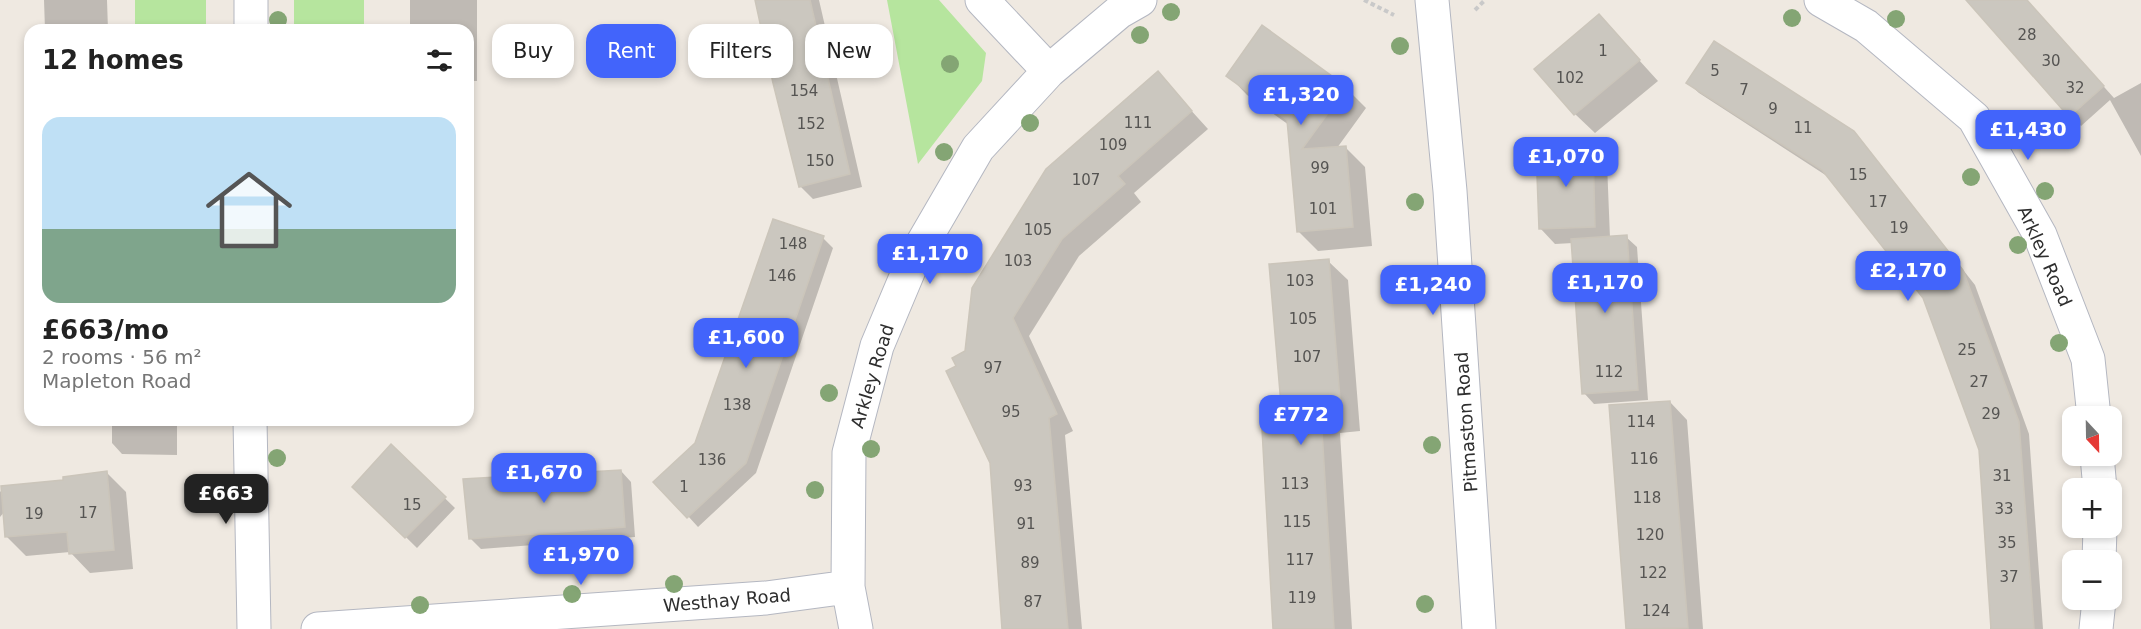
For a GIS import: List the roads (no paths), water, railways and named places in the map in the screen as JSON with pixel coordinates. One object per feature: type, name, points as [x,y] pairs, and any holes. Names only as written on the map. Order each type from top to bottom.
[{"type":"street","points":[[250,24],[251,0]]},
{"type":"street","points":[[982,0],[1049,71]]},
{"type":"street","name":"Arkley Road","points":[[855,629],[848,587],[849,453],[877,346],[914,258],[978,148],[1049,71],[1119,12],[1140,0]]},
{"type":"street","name":"Pitmaston Road","points":[[1432,0],[1451,202],[1479,629]]},
{"type":"street","name":"Arkley Road","points":[[1821,0],[1866,26],[1974,118],[2040,235],[2088,359],[2093,406]]},
{"type":"street","points":[[250,426],[254,629]]},
{"type":"street","name":"Westhay Road","points":[[318,629],[766,598],[848,587]]},
{"type":"street","points":[[2096,629],[2098,610]]}]
